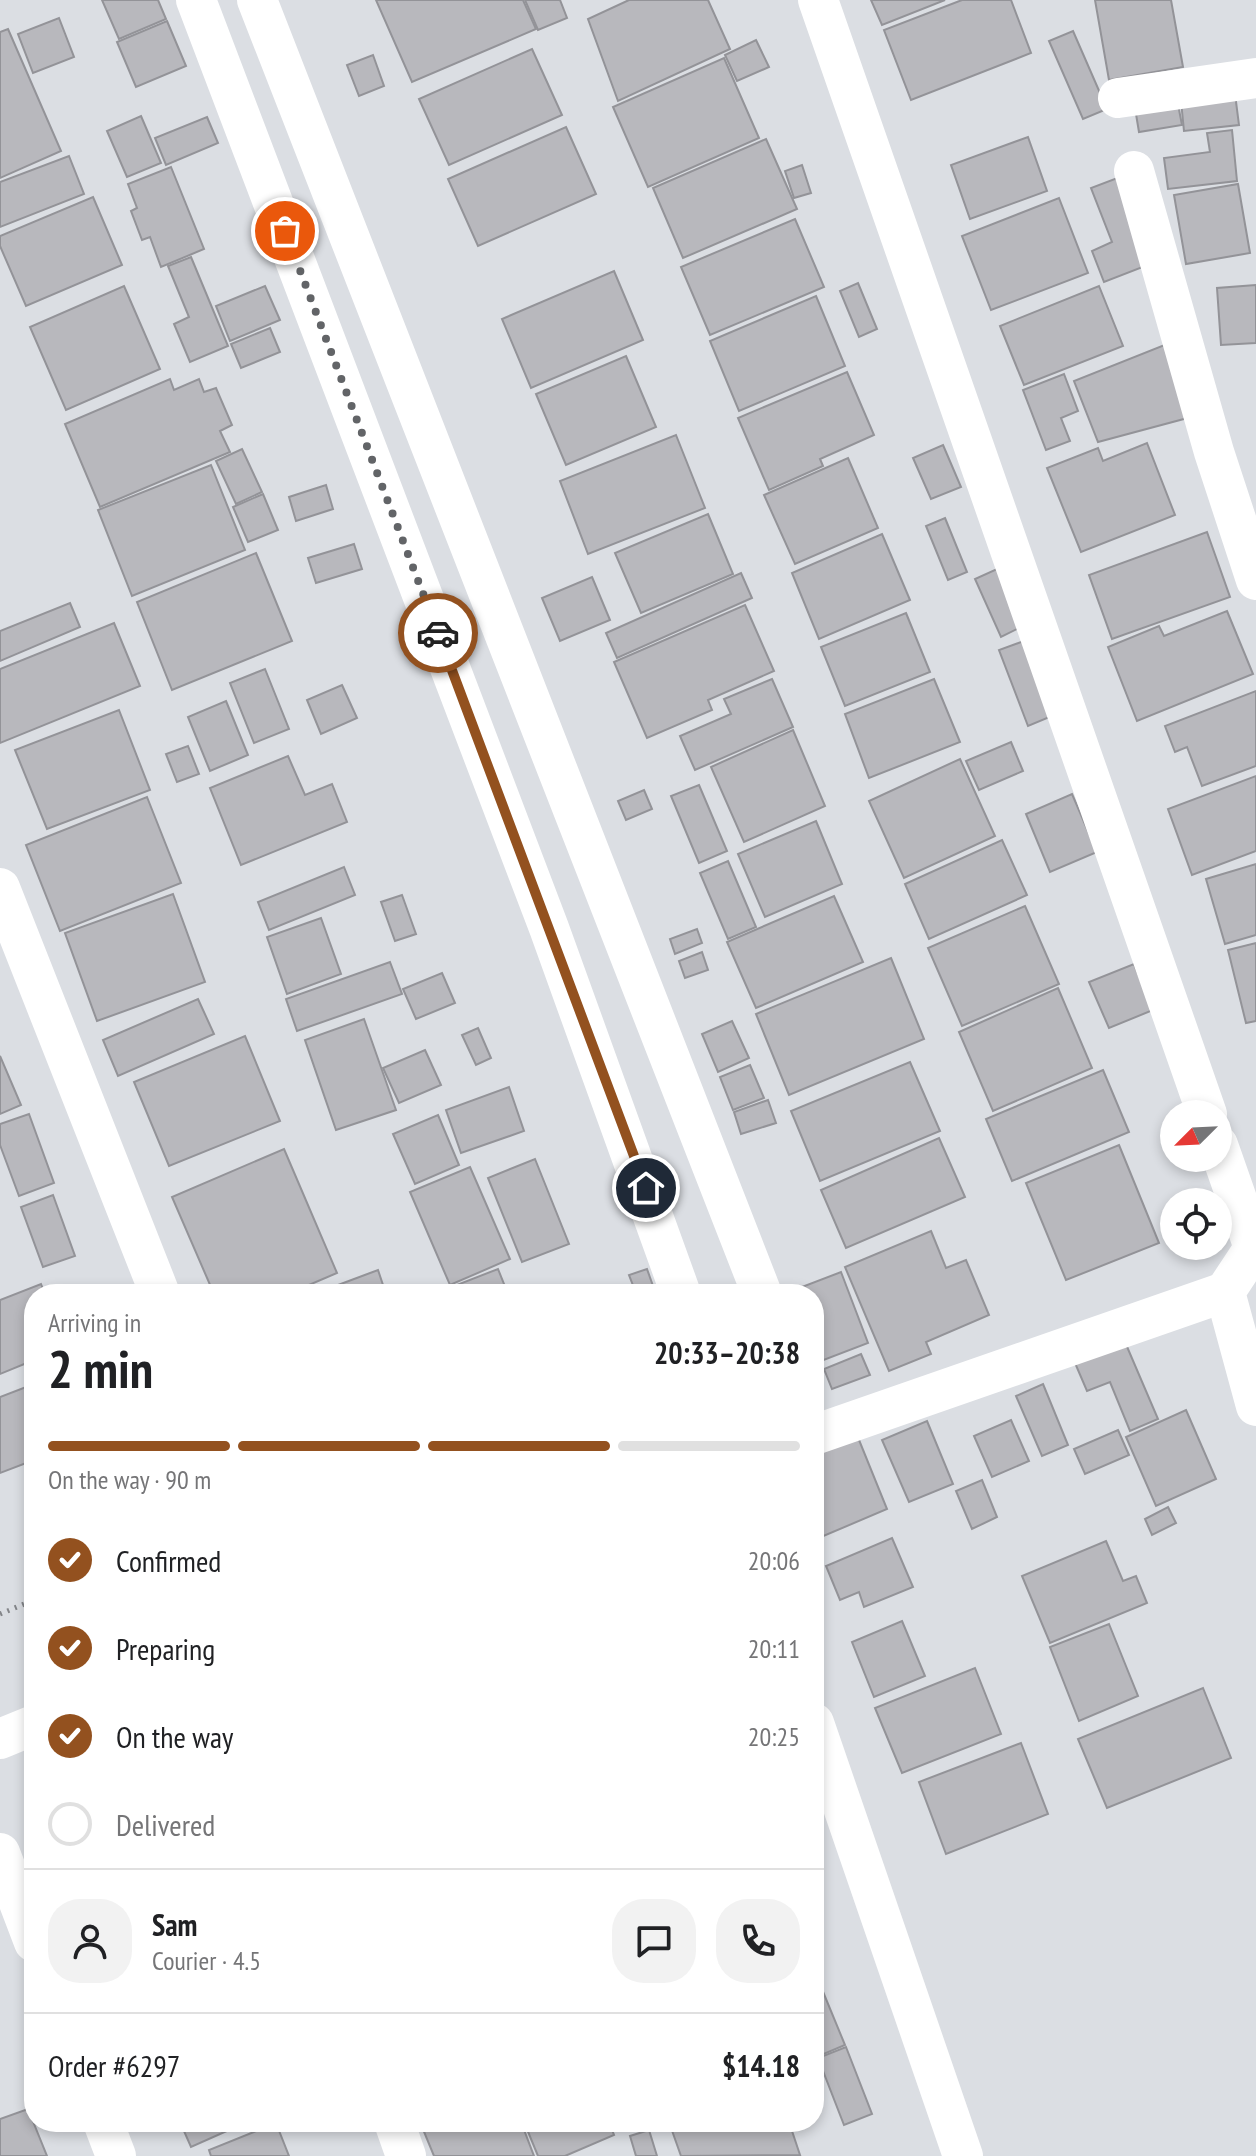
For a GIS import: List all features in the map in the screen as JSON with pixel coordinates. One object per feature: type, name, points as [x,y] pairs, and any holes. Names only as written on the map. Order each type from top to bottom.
[{"type":"street","points":[[196,0],[439,636],[646,1188],[678,1284]]},
{"type":"street","points":[[257,0],[758,1284]]},
{"type":"street","points":[[818,0],[1202,1100]]},
{"type":"street","points":[[1118,98],[1256,78]]},
{"type":"street","points":[[1134,171],[1214,452],[1256,580]]},
{"type":"street","points":[[439,636],[497,613]]},
{"type":"street","points":[[0,888],[156,1284]]},
{"type":"street","points":[[824,1432],[1225,1292],[1255,1248],[1228,1172]]},
{"type":"street","points":[[1225,1292],[1256,1406]]},
{"type":"street","points":[[0,1739],[24,1729]]},
{"type":"street","points":[[824,1752],[963,2156]]},
{"type":"street","points":[[0,1853],[24,1916]]},
{"type":"street","points":[[107,2132],[116,2156]]},
{"type":"street","points":[[398,2132],[406,2156]]},
{"type":"path","points":[[0,1614],[24,1604]]},
{"type":"building","points":[[102,0],[158,0],[166,19],[119,39]]},
{"type":"building","points":[[376,0],[523,0],[536,29],[412,82]]},
{"type":"building","points":[[525,0],[560,0],[567,18],[538,30]]},
{"type":"building","points":[[629,0],[708,0],[730,49],[618,101],[588,19]]},
{"type":"building","points":[[871,0],[945,0],[882,25]]},
{"type":"building","points":[[962,0],[1011,0],[1031,53],[911,100],[884,30]]},
{"type":"building","points":[[1095,0],[1171,0],[1183,67],[1109,80]]},
{"type":"building","points":[[59,18],[74,57],[33,73],[18,34]]},
{"type":"building","points":[[167,21],[186,66],[136,87],[117,42]]},
{"type":"building","points":[[8,29],[61,151],[0,178],[0,32]]},
{"type":"building","points":[[1073,31],[1107,109],[1083,119],[1049,41]]},
{"type":"building","points":[[756,40],[769,67],[737,81],[725,55]]},
{"type":"building","points":[[532,49],[562,115],[449,165],[419,99]]},
{"type":"building","points":[[373,55],[384,86],[359,96],[347,65]]},
{"type":"building","points":[[724,58],[759,138],[648,187],[613,107]]},
{"type":"building","points":[[1234,86],[1239,125],[1184,131],[1180,91]]},
{"type":"building","points":[[1176,94],[1182,125],[1139,132],[1134,102]]},
{"type":"building","points":[[141,116],[161,163],[127,177],[107,131]]},
{"type":"building","points":[[207,117],[218,143],[166,165],[155,138]]},
{"type":"building","points":[[566,127],[596,194],[478,246],[448,179]]},
{"type":"building","points":[[1232,130],[1237,181],[1168,189],[1164,158],[1210,152],[1207,133]]},
{"type":"building","points":[[1028,137],[1047,191],[970,219],[951,165]]},
{"type":"building","points":[[766,139],[797,209],[683,258],[653,188]]},
{"type":"building","points":[[69,156],[84,194],[0,227],[0,182]]},
{"type":"building","points":[[802,165],[811,193],[794,198],[785,171]]},
{"type":"building","points":[[171,167],[204,249],[161,267],[150,237],[142,240],[131,211],[137,208],[128,184]]},
{"type":"building","points":[[1120,177],[1153,263],[1104,282],[1092,251],[1112,242],[1091,188]]},
{"type":"building","points":[[1238,184],[1250,253],[1186,264],[1174,195]]},
{"type":"building","points":[[93,197],[122,265],[26,306],[0,246],[0,236]]},
{"type":"building","points":[[1059,198],[1088,273],[991,310],[962,236]]},
{"type":"building","points":[[795,219],[824,287],[710,335],[681,267]]},
{"type":"building","points":[[191,257],[228,346],[190,362],[174,324],[189,317],[168,266]]},
{"type":"building","points":[[614,271],[643,340],[531,388],[502,319]]},
{"type":"building","points":[[858,283],[877,329],[859,337],[840,291]]},
{"type":"building","points":[[1256,285],[1256,343],[1221,345],[1217,288]]},
{"type":"building","points":[[124,286],[160,369],[66,410],[30,327]]},
{"type":"building","points":[[265,286],[280,320],[230,341],[216,306]]},
{"type":"building","points":[[1099,286],[1123,346],[1024,385],[1000,326]]},
{"type":"building","points":[[816,296],[845,366],[739,411],[710,341]]},
{"type":"building","points":[[270,328],[280,352],[241,368],[231,344]]},
{"type":"building","points":[[1167,344],[1195,416],[1098,442],[1074,381]]},
{"type":"building","points":[[626,356],[656,427],[566,465],[536,394]]},
{"type":"building","points":[[847,372],[874,435],[820,459],[823,466],[769,490],[738,418]]},
{"type":"building","points":[[1064,374],[1078,411],[1061,418],[1070,441],[1046,450],[1023,390]]},
{"type":"building","points":[[170,379],[174,390],[199,379],[204,392],[216,388],[232,425],[220,431],[230,452],[100,507],[65,424]]},
{"type":"building","points":[[676,435],[705,508],[588,554],[560,481]]},
{"type":"building","points":[[1147,443],[1175,515],[1081,552],[1047,468],[1098,448],[1103,461]]},
{"type":"building","points":[[943,445],[961,487],[931,499],[913,458]]},
{"type":"building","points":[[242,449],[262,492],[236,504],[216,461]]},
{"type":"building","points":[[848,458],[878,528],[795,564],[764,495]]},
{"type":"building","points":[[211,465],[245,550],[132,596],[98,510]]},
{"type":"building","points":[[326,485],[333,509],[296,521],[289,497]]},
{"type":"building","points":[[263,494],[278,530],[248,542],[233,507]]},
{"type":"building","points":[[708,514],[733,574],[641,613],[615,553]]},
{"type":"building","points":[[945,518],[967,572],[948,580],[926,526]]},
{"type":"building","points":[[1207,532],[1230,597],[1112,639],[1089,575]]},
{"type":"building","points":[[882,534],[910,600],[819,639],[792,573]]},
{"type":"building","points":[[354,544],[362,569],[316,583],[308,558]]},
{"type":"building","points":[[256,553],[292,641],[172,690],[137,602]]},
{"type":"building","points":[[997,569],[1023,626],[1001,637],[975,579]]},
{"type":"building","points":[[741,573],[752,598],[617,658],[606,633]]},
{"type":"building","points":[[592,577],[610,620],[560,641],[542,598]]},
{"type":"building","points":[[70,603],[80,627],[0,661],[0,631]]},
{"type":"building","points":[[745,605],[774,671],[708,700],[712,710],[647,738],[614,662]]},
{"type":"building","points":[[1227,611],[1253,674],[1137,721],[1108,647],[1159,626],[1164,636]]},
{"type":"building","points":[[906,613],[930,672],[845,706],[821,647]]},
{"type":"building","points":[[114,623],[140,686],[0,743],[0,669]]},
{"type":"building","points":[[1024,641],[1052,716],[1028,726],[999,650]]},
{"type":"building","points":[[265,669],[289,729],[254,743],[230,683]]},
{"type":"building","points":[[772,679],[793,727],[695,770],[680,736],[731,714],[724,699]]},
{"type":"building","points":[[934,679],[960,742],[869,778],[845,714]]},
{"type":"building","points":[[342,685],[357,718],[321,734],[307,700]]},
{"type":"building","points":[[1256,691],[1256,766],[1202,786],[1187,747],[1175,752],[1165,726]]},
{"type":"building","points":[[226,701],[248,755],[210,771],[188,717]]},
{"type":"building","points":[[119,710],[150,790],[47,829],[15,750]]},
{"type":"building","points":[[793,730],[825,806],[744,842],[711,767]]},
{"type":"building","points":[[1011,742],[1023,771],[979,790],[966,761]]},
{"type":"building","points":[[188,746],[199,774],[177,782],[166,754]]},
{"type":"building","points":[[288,756],[305,795],[332,784],[347,822],[241,865],[210,788]]},
{"type":"building","points":[[960,759],[995,836],[904,878],[869,801]]},
{"type":"building","points":[[1256,776],[1256,851],[1192,875],[1168,809]]},
{"type":"building","points":[[699,785],[727,851],[699,863],[671,796]]},
{"type":"building","points":[[644,790],[652,809],[626,820],[618,801]]},
{"type":"building","points":[[1072,794],[1097,852],[1050,872],[1026,814]]},
{"type":"building","points":[[147,797],[181,883],[60,931],[26,845]]},
{"type":"building","points":[[816,821],[842,884],[765,917],[738,854]]},
{"type":"building","points":[[1002,840],[1027,895],[929,939],[905,884]]},
{"type":"building","points":[[728,861],[756,927],[728,939],[700,873]]},
{"type":"building","points":[[1256,864],[1256,935],[1225,944],[1206,879]]},
{"type":"building","points":[[344,867],[355,895],[269,930],[258,902]]},
{"type":"building","points":[[173,894],[205,982],[97,1021],[65,933]]},
{"type":"building","points":[[402,895],[416,934],[395,941],[381,902]]},
{"type":"building","points":[[834,896],[863,962],[756,1008],[727,942]]},
{"type":"building","points":[[1025,906],[1059,984],[962,1026],[928,948]]},
{"type":"building","points":[[321,918],[341,974],[287,994],[267,937]]},
{"type":"building","points":[[697,929],[702,943],[675,954],[670,939]]},
{"type":"building","points":[[1256,943],[1256,1021],[1246,1023],[1228,950]]},
{"type":"building","points":[[702,952],[708,970],[685,978],[679,961]]},
{"type":"building","points":[[891,958],[924,1039],[789,1095],[756,1014]]},
{"type":"building","points":[[390,962],[402,994],[297,1031],[286,999]]},
{"type":"building","points":[[1134,964],[1153,1010],[1109,1028],[1089,982]]},
{"type":"building","points":[[442,973],[455,1003],[416,1019],[403,989]]},
{"type":"building","points":[[1058,988],[1092,1068],[993,1111],[959,1032]]},
{"type":"building","points":[[198,999],[214,1034],[118,1076],[103,1040]]},
{"type":"building","points":[[364,1019],[396,1110],[336,1130],[305,1040]]},
{"type":"building","points":[[732,1021],[749,1058],[718,1072],[702,1034]]},
{"type":"building","points":[[478,1028],[491,1058],[476,1065],[462,1035]]},
{"type":"building","points":[[245,1036],[280,1121],[169,1166],[134,1082]]},
{"type":"building","points":[[425,1050],[441,1085],[399,1103],[383,1068]]},
{"type":"building","points":[[0,1056],[21,1105],[0,1114]]},
{"type":"building","points":[[910,1062],[940,1131],[820,1181],[791,1111]]},
{"type":"building","points":[[750,1065],[764,1098],[733,1110],[720,1077]]},
{"type":"building","points":[[1103,1070],[1129,1132],[1012,1181],[986,1119]]},
{"type":"building","points":[[509,1087],[524,1131],[461,1153],[446,1110]]},
{"type":"building","points":[[768,1100],[776,1123],[741,1134],[734,1112]]},
{"type":"building","points":[[29,1114],[54,1183],[19,1196],[0,1145],[0,1124]]},
{"type":"building","points":[[438,1115],[459,1165],[415,1184],[393,1134]]},
{"type":"building","points":[[939,1138],[965,1197],[846,1248],[821,1190]]},
{"type":"building","points":[[1119,1145],[1159,1243],[1066,1280],[1026,1183]]},
{"type":"building","points":[[284,1149],[337,1273],[311,1284],[210,1284],[172,1197]]},
{"type":"building","points":[[535,1159],[569,1244],[522,1262],[488,1178]]},
{"type":"building","points":[[470,1167],[510,1259],[450,1284],[410,1192]]},
{"type":"building","points":[[53,1195],[75,1256],[43,1267],[21,1207]]},
{"type":"building","points":[[931,1231],[946,1268],[966,1260],[989,1315],[926,1342],[931,1354],[889,1371],[845,1267]]},
{"type":"building","points":[[498,1269],[504,1284],[459,1284]]},
{"type":"building","points":[[647,1269],[652,1284],[632,1284],[629,1275]]},
{"type":"building","points":[[378,1270],[383,1284],[341,1284]]},
{"type":"building","points":[[841,1272],[868,1343],[824,1360],[824,1284],[810,1284]]},
{"type":"building","points":[[24,1291],[24,1364],[0,1374],[0,1300]]},
{"type":"building","points":[[1125,1342],[1158,1419],[1130,1431],[1110,1382],[1087,1391],[1075,1363]]},
{"type":"building","points":[[861,1354],[870,1375],[832,1389],[824,1369]]},
{"type":"building","points":[[1043,1384],[1068,1445],[1042,1456],[1016,1396]]},
{"type":"building","points":[[24,1388],[24,1464],[0,1473],[0,1397]]},
{"type":"building","points":[[1186,1410],[1216,1479],[1156,1506],[1126,1437]]},
{"type":"building","points":[[1011,1420],[1029,1461],[992,1477],[974,1436]]},
{"type":"building","points":[[927,1421],[953,1484],[909,1502],[882,1440]]},
{"type":"building","points":[[1118,1430],[1129,1455],[1085,1474],[1074,1449]]},
{"type":"building","points":[[857,1435],[887,1509],[824,1536],[824,1449]]},
{"type":"building","points":[[982,1480],[997,1517],[972,1529],[956,1491]]},
{"type":"building","points":[[1168,1507],[1176,1523],[1152,1535],[1145,1519]]},
{"type":"building","points":[[892,1538],[913,1587],[864,1607],[859,1592],[840,1600],[826,1566]]},
{"type":"building","points":[[1106,1541],[1123,1581],[1136,1576],[1147,1603],[1050,1643],[1022,1576]]},
{"type":"building","points":[[902,1621],[925,1676],[874,1697],[852,1642]]},
{"type":"building","points":[[1109,1624],[1138,1696],[1079,1721],[1050,1647]]},
{"type":"building","points":[[975,1668],[1001,1734],[902,1773],[875,1708]]},
{"type":"building","points":[[1203,1688],[1231,1758],[1107,1808],[1078,1739]]},
{"type":"building","points":[[1021,1743],[1048,1814],[946,1854],[919,1782]]},
{"type":"building","points":[[824,1994],[845,2045],[824,2054]]},
{"type":"building","points":[[846,2047],[872,2114],[844,2125],[824,2073],[824,2056]]},
{"type":"building","points":[[24,2110],[24,2132],[37,2132],[47,2156],[0,2156],[0,2119]]},
{"type":"building","points":[[184,2132],[225,2132],[191,2147]]},
{"type":"building","points":[[254,2132],[280,2132],[289,2156],[211,2156],[209,2150]]},
{"type":"building","points":[[424,2132],[525,2132],[534,2156],[434,2156]]},
{"type":"building","points":[[528,2132],[613,2132],[614,2135],[565,2156],[538,2156]]},
{"type":"building","points":[[650,2132],[657,2156],[636,2156],[630,2136]]},
{"type":"building","points":[[673,2132],[792,2132],[800,2155],[681,2156]]},
{"type":"way so far","points":[[285,231],[438,633]]},
{"type":"route","points":[[438,633],[646,1188]]}]
